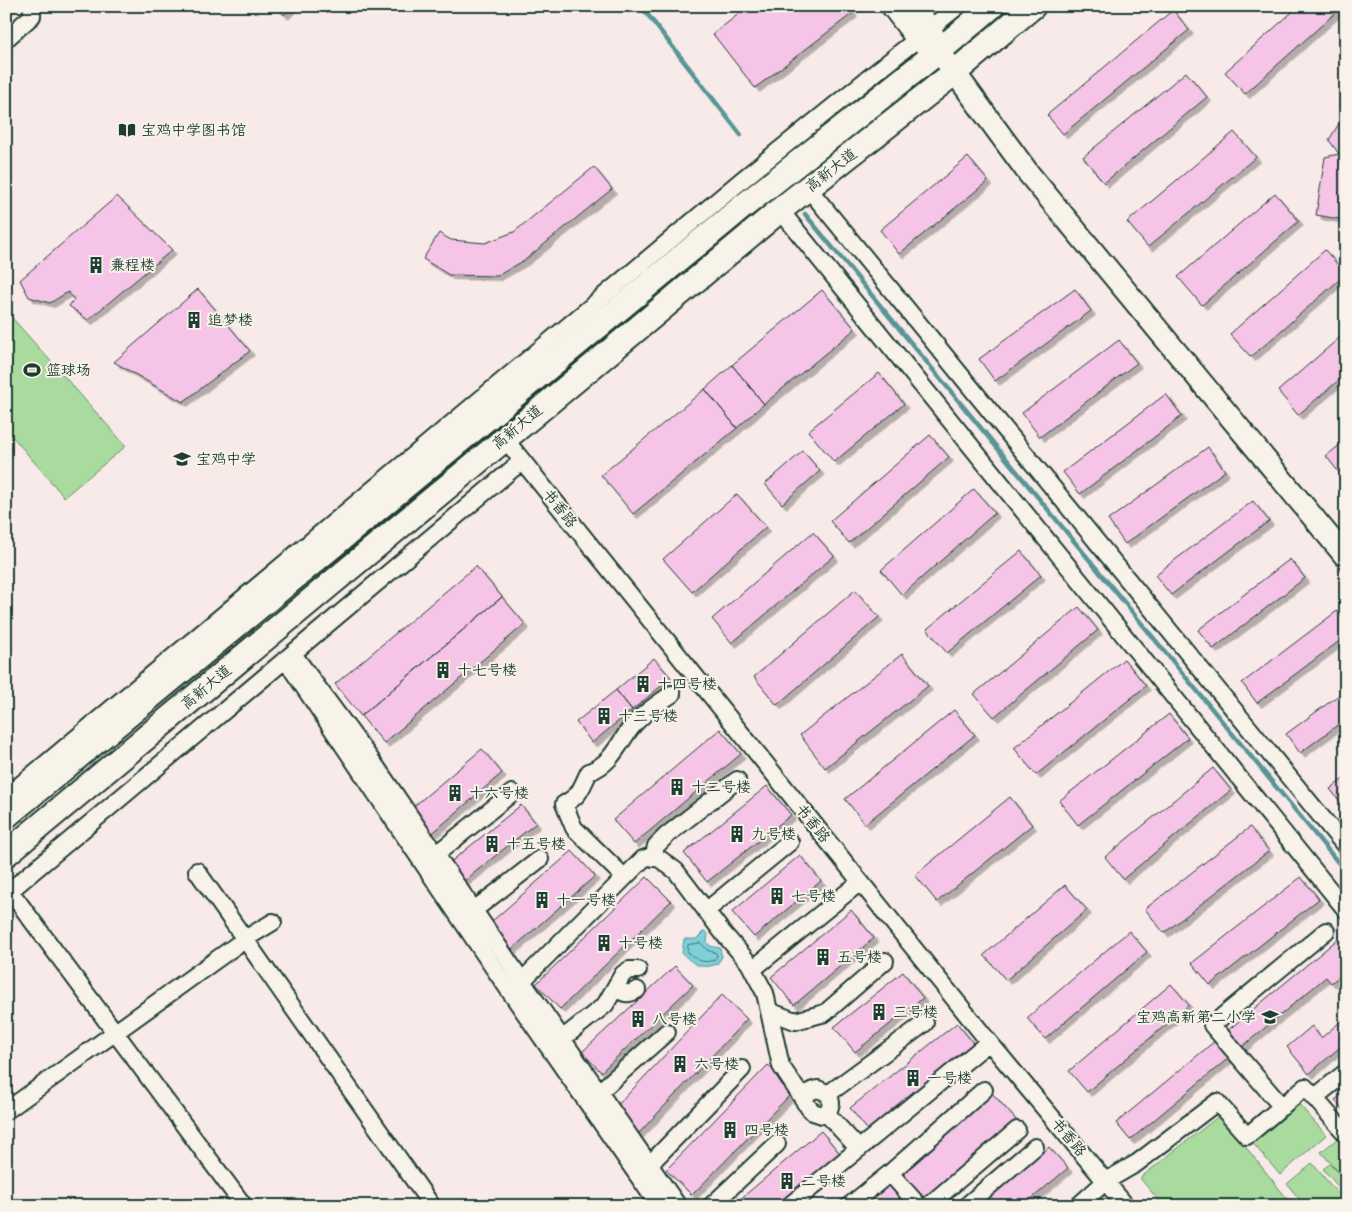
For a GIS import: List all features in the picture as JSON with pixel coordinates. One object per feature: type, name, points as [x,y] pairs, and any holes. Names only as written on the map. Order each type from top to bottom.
[{"type":"highway","name":"高新大道","points":[[6,816],[741,208],[939,51],[992,6]]},
{"type":"highway","name":"高新大道","points":[[6,854],[780,210],[954,73],[1033,6]]},
{"type":"main road","points":[[892,6],[939,51],[1029,174],[1346,557]]},
{"type":"main road","points":[[913,6],[924,35]]},
{"type":"street","points":[[6,39],[32,16],[32,6]]},
{"type":"street","points":[[6,797],[742,180],[958,6]]},
{"type":"street","points":[[808,188],[1346,847]]},
{"type":"street","points":[[780,210],[1346,910]]},
{"type":"street","name":"书香路","points":[[504,438],[989,1042],[1126,1206]]},
{"type":"street","points":[[244,1206],[116,1032],[8,893],[522,461]]},
{"type":"street","points":[[289,657],[377,768],[678,1206]]},
{"type":"street","points":[[289,657],[495,970],[659,1206]]},
{"type":"street","points":[[624,877],[574,828],[564,804],[578,794],[589,772],[599,768],[612,756],[637,720],[672,694]]},
{"type":"street","points":[[653,858],[656,846],[667,835],[737,780]]},
{"type":"street","points":[[435,855],[512,793]]},
{"type":"street","points":[[706,912],[790,842]]},
{"type":"street","points":[[522,981],[642,859],[649,857],[660,860],[676,871],[706,912],[753,969],[766,993],[781,1066],[805,1103],[813,1112],[822,1115],[829,1110],[831,1103],[828,1094],[822,1090],[814,1090],[807,1095],[805,1103]]},
{"type":"street","points":[[474,910],[540,859]]},
{"type":"street","points":[[197,871],[432,1206]]},
{"type":"street","points":[[753,969],[860,882]]},
{"type":"street","points":[[6,1112],[245,939],[273,922]]},
{"type":"street","points":[[1282,1107],[1212,1025],[1326,931]]},
{"type":"street","points":[[769,1011],[795,1021],[825,1014],[885,961]]},
{"type":"street","points":[[562,1039],[605,1005],[623,974],[629,970],[638,970]]},
{"type":"street","points":[[617,984],[618,988],[626,994],[630,995],[637,990]]},
{"type":"street","points":[[828,1094],[925,1023]]},
{"type":"street","points":[[599,1092],[668,1032]]},
{"type":"street","points":[[789,1206],[989,1042]]},
{"type":"street","points":[[649,1165],[742,1069]]},
{"type":"street","points":[[1314,1098],[1346,1072]]},
{"type":"street","points":[[1078,1206],[1106,1181],[1137,1163],[1218,1102],[1246,1136],[1305,1087],[1346,1134]]},
{"type":"street","points":[[849,1206],[890,1173],[984,1090]]},
{"type":"street","points":[[826,1113],[858,1149]]},
{"type":"street","points":[[928,1206],[1017,1130]]},
{"type":"street","points":[[711,1206],[777,1144]]},
{"type":"street","points":[[966,1206],[1034,1146]]},
{"type":"street","points":[[890,1173],[920,1206]]},
{"type":"green space","name":"篮球场","points":[[6,311],[126,446],[64,497],[6,429]]},
{"type":"green space","points":[[1297,1102],[1326,1135],[1280,1175],[1251,1141]]},
{"type":"green space","points":[[1220,1115],[1293,1206],[1163,1206],[1140,1178]]},
{"type":"green space","points":[[1337,1139],[1346,1149],[1346,1188],[1342,1191],[1323,1169],[1330,1164],[1342,1176],[1321,1152]]},
{"type":"green space","points":[[1312,1163],[1346,1203],[1346,1206],[1305,1206],[1287,1184]]},
{"type":"water","points":[[705,931],[708,934],[707,942],[710,946],[720,948],[722,957],[717,964],[712,966],[698,965],[682,953],[684,939],[696,939]]},
{"type":"building","points":[[276,6],[293,6],[284,15]]},
{"type":"building","points":[[749,6],[848,6],[853,13],[755,88],[713,34]]},
{"type":"building","points":[[1299,6],[1343,6],[1245,94],[1225,72]]},
{"type":"building","points":[[1173,10],[1189,30],[1063,134],[1047,115]]},
{"type":"building","points":[[1186,72],[1207,97],[1104,183],[1083,157]]},
{"type":"building","points":[[1346,112],[1345,220],[1316,215],[1325,157],[1339,154],[1329,140]]},
{"type":"building","points":[[1234,132],[1256,157],[1148,247],[1127,222]]},
{"type":"building","points":[[968,157],[988,181],[899,254],[880,230]]},
{"type":"building","points":[[594,167],[612,189],[525,260],[497,276],[449,275],[423,259],[439,233],[451,240],[485,243],[514,232]]},
{"type":"building","points":[[1275,193],[1299,221],[1202,305],[1178,277]]},
{"type":"building","name":"兼程楼","points":[[117,196],[172,250],[88,320],[69,306],[74,299],[68,292],[50,303],[29,297],[20,280]]},
{"type":"building","points":[[1325,250],[1346,274],[1251,357],[1230,334]]},
{"type":"building","name":"追梦楼","points":[[198,289],[250,351],[183,402],[114,362]]},
{"type":"building","points":[[1075,289],[1091,311],[995,381],[979,359]]},
{"type":"building","points":[[822,290],[855,329],[764,404],[732,365]]},
{"type":"building","points":[[1346,332],[1346,374],[1298,415],[1278,391]]},
{"type":"building","points":[[1119,340],[1137,363],[1040,437],[1022,413]]},
{"type":"building","points":[[732,365],[764,404],[737,428],[705,389]]},
{"type":"building","points":[[879,373],[904,404],[834,462],[808,431]]},
{"type":"building","points":[[705,389],[737,428],[633,514],[601,475]]},
{"type":"building","points":[[1166,394],[1182,416],[1080,494],[1063,472]]},
{"type":"building","points":[[930,435],[949,457],[849,543],[830,521]]},
{"type":"building","points":[[1346,440],[1346,477],[1344,479],[1326,456]]},
{"type":"building","points":[[1208,447],[1225,471],[1125,544],[1108,520]]},
{"type":"building","points":[[803,451],[820,471],[782,504],[765,484]]},
{"type":"building","points":[[974,489],[995,513],[902,595],[881,570]]},
{"type":"building","points":[[737,494],[766,527],[692,592],[663,559]]},
{"type":"building","points":[[1253,501],[1269,521],[1171,595],[1155,575]]},
{"type":"building","points":[[813,532],[834,556],[732,643],[712,619]]},
{"type":"building","points":[[1021,551],[1041,575],[947,653],[927,629]]},
{"type":"building","points":[[1290,559],[1305,578],[1213,649],[1198,630]]},
{"type":"building","points":[[476,566],[502,597],[361,716],[335,684]]},
{"type":"building","points":[[855,590],[879,617],[777,705],[754,677]]},
{"type":"building","name":"十七号楼","points":[[502,597],[525,624],[384,743],[361,716]]},
{"type":"building","points":[[1079,607],[1098,630],[994,717],[974,694]]},
{"type":"building","points":[[1337,611],[1346,623],[1346,636],[1257,703],[1242,683]]},
{"type":"building","points":[[902,654],[928,686],[825,768],[800,735]]},
{"type":"building","name":"十四号楼","points":[[654,658],[671,678],[632,710],[616,690]]},
{"type":"building","points":[[1124,659],[1146,686],[1036,775],[1014,748]]},
{"type":"building","name":"十三号楼","points":[[616,690],[632,710],[592,743],[576,722]]},
{"type":"building","points":[[1346,690],[1346,719],[1300,753],[1286,734]]},
{"type":"building","points":[[954,710],[975,735],[865,824],[845,799]]},
{"type":"building","points":[[1169,714],[1188,738],[1078,825],[1059,801]]},
{"type":"building","name":"十二号楼","points":[[720,729],[741,754],[634,844],[613,820]]},
{"type":"building","name":"十六号楼","points":[[482,749],[502,773],[428,837],[407,812]]},
{"type":"building","points":[[1213,768],[1231,790],[1123,879],[1105,857]]},
{"type":"building","points":[[1346,777],[1346,809],[1330,789]]},
{"type":"building","name":"九号楼","points":[[767,786],[791,815],[707,882],[684,853]]},
{"type":"building","points":[[1010,797],[1032,825],[937,902],[915,875]]},
{"type":"building","name":"十五号楼","points":[[521,805],[536,823],[463,882],[448,864]]},
{"type":"building","points":[[1250,827],[1269,851],[1164,933],[1145,909]]},
{"type":"building","name":"十一号楼","points":[[572,851],[595,876],[512,949],[490,923]]},
{"type":"building","name":"七号楼","points":[[800,855],[821,881],[754,937],[732,912]]},
{"type":"building","name":"十号楼","points":[[647,877],[671,901],[560,1009],[536,984]]},
{"type":"building","points":[[1301,877],[1319,899],[1210,985],[1192,963]]},
{"type":"building","points":[[1065,885],[1087,910],[1006,980],[984,955]]},
{"type":"building","name":"五号楼","points":[[851,910],[874,938],[794,1005],[771,977]]},
{"type":"building","points":[[1129,931],[1147,952],[1045,1039],[1027,1018]]},
{"type":"building","points":[[1338,939],[1346,948],[1346,981],[1341,975],[1331,983],[1326,977],[1130,1140],[1116,1123]]},
{"type":"building","name":"八号楼","points":[[675,966],[693,985],[601,1072],[582,1052]]},
{"type":"building","name":"三号楼","points":[[903,972],[923,998],[855,1052],[834,1027]]},
{"type":"building","points":[[1171,984],[1189,1005],[1087,1092],[1069,1071]]},
{"type":"building","name":"六号楼","points":[[722,995],[747,1019],[638,1134],[613,1110]]},
{"type":"building","points":[[1346,1017],[1346,1042],[1309,1074],[1287,1047],[1312,1026],[1321,1038]]},
{"type":"building","name":"一号楼","points":[[957,1023],[977,1048],[870,1133],[850,1108]]},
{"type":"building","name":"四号楼","points":[[768,1065],[794,1091],[692,1195],[666,1170]]},
{"type":"building","points":[[1346,1091],[1346,1113],[1335,1100]]},
{"type":"building","points":[[992,1093],[1017,1121],[925,1200],[901,1171]]},
{"type":"building","name":"二号楼","points":[[821,1131],[842,1156],[783,1206],[732,1206]]},
{"type":"building","points":[[1049,1147],[1068,1168],[1023,1206],[980,1206]]},
{"type":"building","points":[[889,1181],[908,1206],[861,1206]]},
{"type":"waterway","points":[[641,6],[741,135]]},
{"type":"waterway","points":[[805,214],[1346,872]]},
{"type":"place","name":"宝鸡中学图书馆","points":[[127,130]]},
{"type":"place","name":"兼程楼","points":[[96,265]]},
{"type":"place","name":"追梦楼","points":[[194,320]]},
{"type":"place","name":"篮球场","points":[[32,370]]},
{"type":"place","name":"宝鸡中学","points":[[182,459]]},
{"type":"place","name":"十七号楼","points":[[443,670]]},
{"type":"place","name":"十四号楼","points":[[643,684]]},
{"type":"place","name":"十三号楼","points":[[604,716]]},
{"type":"place","name":"十二号楼","points":[[677,787]]},
{"type":"place","name":"十六号楼","points":[[455,793]]},
{"type":"place","name":"九号楼","points":[[737,834]]},
{"type":"place","name":"十五号楼","points":[[492,844]]},
{"type":"place","name":"七号楼","points":[[777,896]]},
{"type":"place","name":"十一号楼","points":[[542,900]]},
{"type":"place","name":"十号楼","points":[[604,943]]},
{"type":"place","name":"五号楼","points":[[823,957]]},
{"type":"place","name":"三号楼","points":[[879,1012]]},
{"type":"place","name":"宝鸡高新第二小学","points":[[1270,1017]]},
{"type":"place","name":"八号楼","points":[[638,1019]]},
{"type":"place","name":"六号楼","points":[[680,1064]]},
{"type":"place","name":"一号楼","points":[[913,1078]]},
{"type":"place","name":"四号楼","points":[[730,1130]]},
{"type":"place","name":"二号楼","points":[[787,1181]]}]
